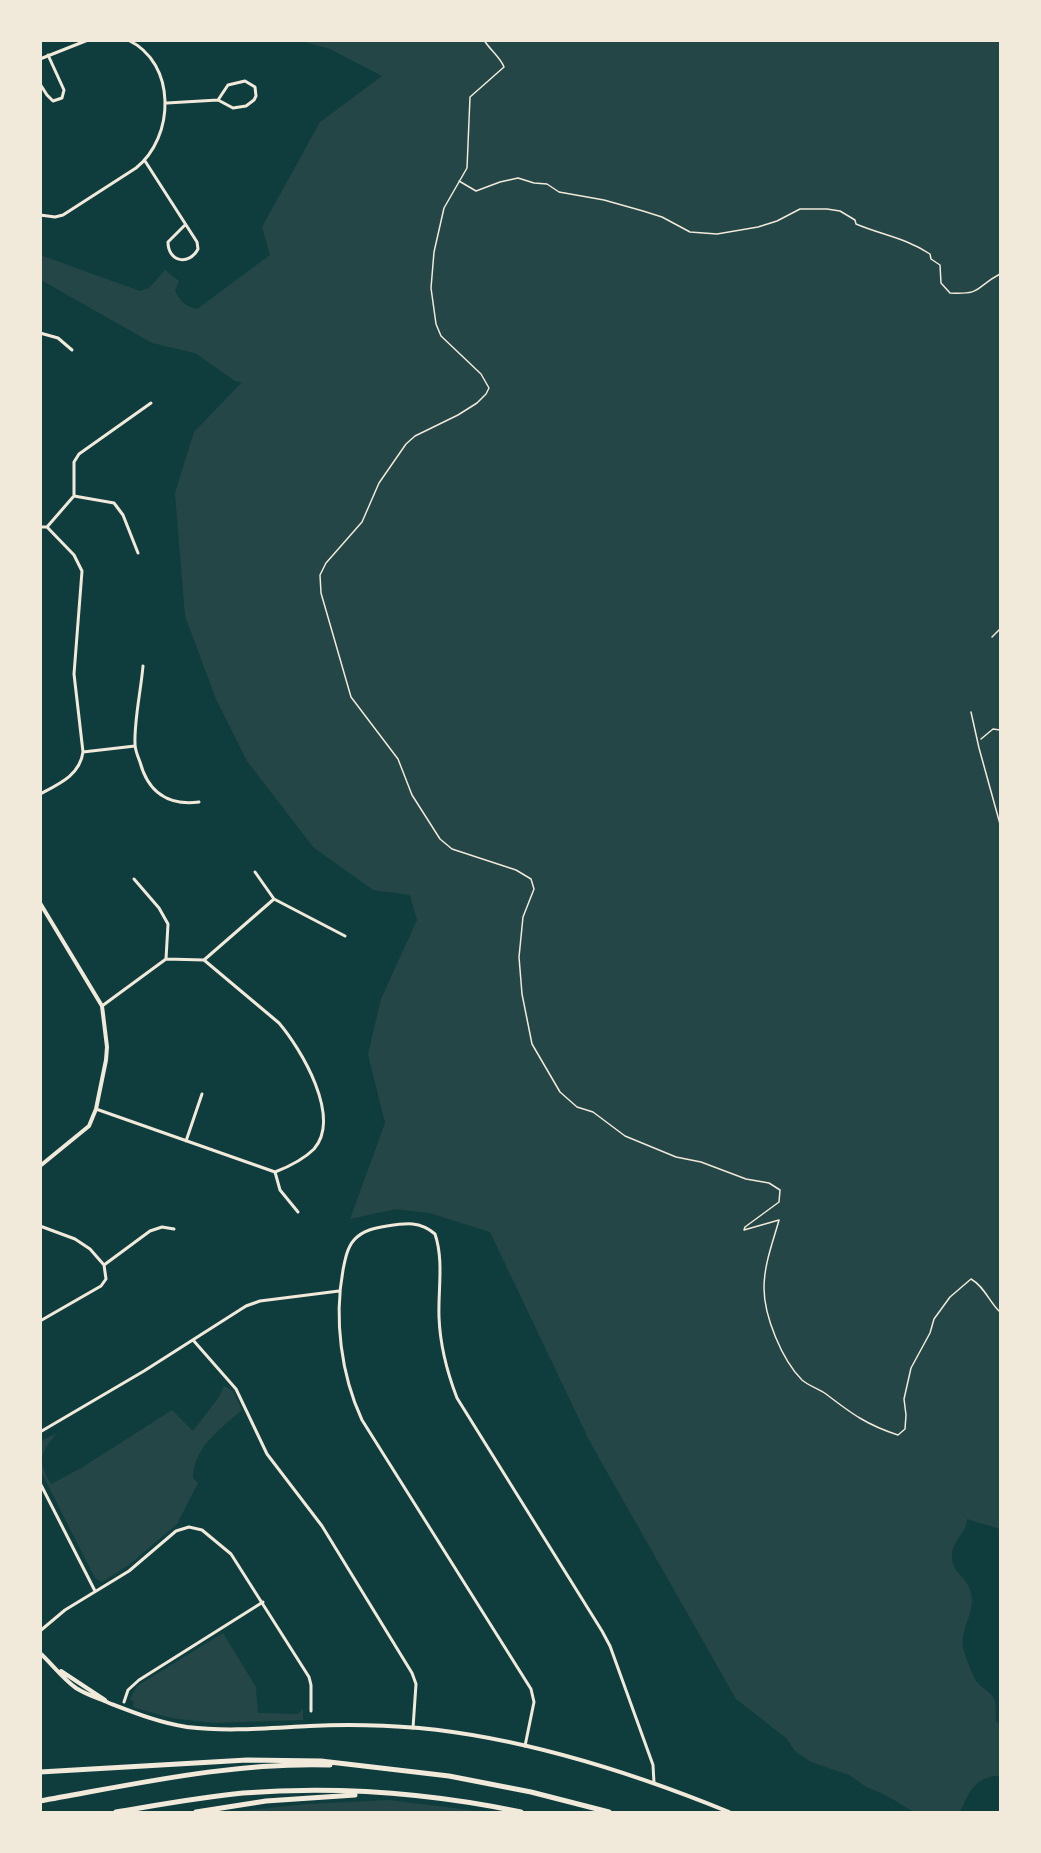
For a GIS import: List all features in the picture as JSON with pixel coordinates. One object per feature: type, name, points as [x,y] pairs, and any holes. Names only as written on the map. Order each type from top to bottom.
[{"type":"highway","points":[[40,1772],[247,1760],[321,1761],[449,1776],[498,1785],[609,1812]]},
{"type":"highway","points":[[40,1801],[196,1773],[248,1767],[321,1765],[388,1769]]},
{"type":"highway","points":[[116,1812],[242,1793],[320,1790],[392,1793],[521,1812]]},
{"type":"highway","points":[[196,1812],[294,1798],[392,1793]]},
{"type":"street","points":[[40,59],[88,40]]},
{"type":"street","points":[[40,215],[55,217],[63,215],[145,161],[160,128],[166,103],[155,63],[148,53],[128,40]]},
{"type":"street","points":[[40,84],[53,101],[62,98],[63,87],[48,55]]},
{"type":"street","points":[[166,103],[218,100],[229,107],[246,106],[256,96],[255,87],[244,81],[228,85],[218,100]]},
{"type":"street","points":[[145,161],[196,242],[197,252],[188,259],[177,260],[169,252],[168,242],[185,225]]},
{"type":"street","points":[[40,333],[58,338],[72,350]]},
{"type":"street","points":[[48,527],[74,496],[74,462],[79,454],[151,403]]},
{"type":"street","points":[[74,496],[114,503],[123,515],[138,553]]},
{"type":"street","points":[[40,527],[48,527],[74,555],[82,571],[74,674],[83,752],[82,760],[74,774],[40,794]]},
{"type":"street","points":[[143,666],[135,746],[142,770],[156,791],[174,802],[185,804],[199,802]]},
{"type":"street","points":[[83,752],[135,746]]},
{"type":"street","points":[[255,872],[274,899],[345,936]]},
{"type":"street","points":[[134,879],[159,908],[168,924],[166,959]]},
{"type":"street","points":[[204,960],[274,899]]},
{"type":"street","points":[[40,903],[102,1006],[107,1053],[96,1109],[89,1126],[40,1166]]},
{"type":"street","points":[[96,1109],[274,1172],[286,1168],[315,1148],[323,1119],[321,1099],[309,1071],[285,1031],[279,1023],[204,960],[166,959],[102,1006]]},
{"type":"street","points":[[186,1141],[202,1094]]},
{"type":"street","points":[[274,1172],[280,1190],[298,1212]]},
{"type":"street","points":[[525,1746],[534,1702],[531,1689],[362,1420],[355,1404],[345,1364],[339,1291],[348,1250],[354,1240],[373,1228],[411,1223],[421,1224],[435,1234],[440,1257],[439,1317],[443,1352],[457,1398],[610,1646],[653,1765],[656,1776],[654,1783]]},
{"type":"street","points":[[40,1226],[82,1243],[104,1265],[106,1279],[101,1286],[40,1321]]},
{"type":"street","points":[[104,1265],[150,1231],[162,1227],[174,1229]]},
{"type":"street","points":[[40,1432],[246,1306],[260,1301],[339,1291]]},
{"type":"street","points":[[193,1340],[236,1389],[267,1454],[322,1526],[412,1673],[416,1684],[413,1728]]},
{"type":"street","points":[[40,1483],[95,1591]]},
{"type":"street","points":[[40,1631],[65,1610],[129,1570],[176,1531],[189,1527],[207,1533],[231,1554],[263,1602],[310,1680],[311,1711]]},
{"type":"street","points":[[124,1702],[128,1690],[138,1680],[263,1602]]},
{"type":"street","points":[[40,1653],[74,1686],[93,1697],[172,1724],[206,1729],[339,1725],[413,1728],[476,1736],[588,1762],[654,1783],[729,1812]]},
{"type":"lane","points":[[971,712],[975,735],[1000,824]]},
{"type":"path","points":[[484,40],[504,67],[470,97],[467,168],[444,208],[434,252],[431,288],[436,324],[441,336],[481,374],[489,387],[477,403],[410,440],[379,483],[362,522],[326,563],[320,575],[321,593],[351,697],[398,759],[412,795],[440,839],[452,849],[516,870],[531,879],[534,889],[523,917],[519,957],[522,994],[532,1044],[560,1092],[577,1107],[593,1112],[626,1136],[676,1157],[701,1162],[746,1179],[770,1184],[780,1190],[778,1202],[744,1230],[779,1220],[769,1252],[764,1288],[774,1332],[785,1356],[803,1382],[821,1390],[859,1419],[898,1435],[905,1429],[904,1399],[911,1368],[930,1334],[934,1319],[950,1297],[971,1279],[978,1283],[993,1306],[1000,1312]]},
{"type":"path","points":[[458,181],[476,191],[519,178],[547,184],[559,192],[604,200],[662,217],[690,232],[717,234],[758,227],[777,221],[800,209],[840,211],[855,220],[856,225],[905,239],[930,254],[931,259],[940,265],[941,283],[950,293],[969,294],[978,291],[1000,274]]},
{"type":"path","points":[[992,637],[1000,629]]},
{"type":"path","points":[[975,735],[980,739],[993,729],[1000,730]]},
{"type":"shaded area","points":[[301,41],[1000,41],[1000,1529],[967,1519],[965,1528],[955,1543],[952,1559],[956,1570],[969,1587],[972,1600],[964,1633],[964,1650],[977,1682],[994,1698],[996,1721],[1000,1724],[1000,1776],[985,1778],[974,1786],[960,1812],[914,1812],[849,1775],[811,1762],[795,1751],[786,1738],[736,1699],[590,1442],[490,1232],[429,1213],[396,1209],[350,1219],[385,1123],[368,1054],[381,999],[417,920],[410,895],[373,890],[313,847],[247,761],[216,699],[185,616],[175,493],[194,432],[242,382],[235,381],[195,353],[152,343],[41,280],[40,255],[140,291],[149,288],[165,270],[179,281],[175,291],[181,301],[197,309],[270,255],[262,227],[320,122],[382,76],[330,49]]},
{"type":"shaded area","points":[[224,1386],[233,1391],[242,1410],[225,1424],[203,1448],[194,1467],[193,1478],[198,1483],[177,1524],[130,1564],[102,1582],[95,1578],[41,1472],[41,1441],[57,1433],[42,1457],[44,1469],[51,1484],[83,1467],[172,1410],[193,1431],[219,1397]]},
{"type":"shaded area","points":[[223,1633],[256,1687],[258,1713],[298,1714],[303,1709],[303,1720],[214,1723],[171,1718],[133,1707],[134,1702],[130,1699],[137,1686]]},
{"type":"shaded area","points":[[389,1800],[486,1812],[232,1812],[307,1804]]}]
